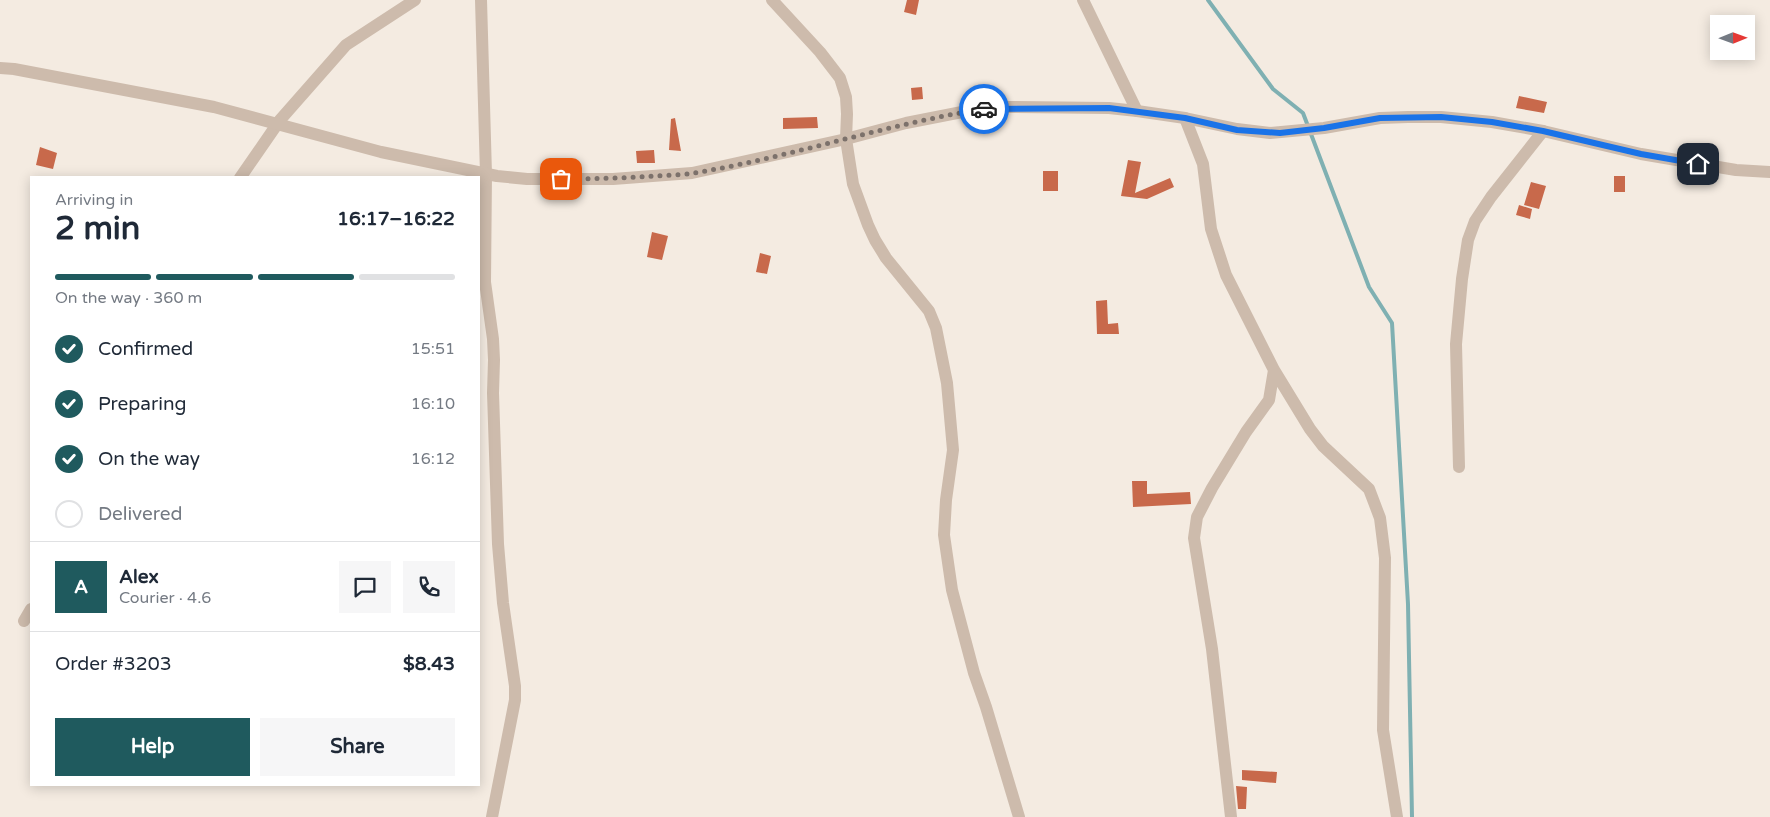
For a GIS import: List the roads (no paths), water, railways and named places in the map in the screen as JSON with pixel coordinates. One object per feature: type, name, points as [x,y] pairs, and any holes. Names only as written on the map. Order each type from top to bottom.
[{"type":"street","points":[[241,176],[278,124],[346,44],[416,0]]},
{"type":"street","points":[[481,0],[486,174],[486,282],[494,360],[498,544],[503,603],[515,686],[515,700],[492,817]]},
{"type":"street","points":[[772,0],[820,52],[840,78],[846,97],[846,139],[853,184],[875,240],[886,258],[929,311],[936,328],[947,383],[953,450],[946,500],[944,535],[952,590],[974,673],[1019,817]]},
{"type":"street","points":[[1083,0],[1137,111]]},
{"type":"street","points":[[0,68],[167,97],[214,107],[381,152],[486,174],[527,179],[613,179],[692,174],[846,139],[906,123],[985,108],[1109,108],[1185,118],[1237,130],[1270,133],[1324,128],[1380,118],[1441,117],[1492,122],[1543,131],[1641,154],[1736,170],[1770,172]]},
{"type":"street","points":[[1185,118],[1203,164],[1211,230],[1226,275],[1274,370],[1310,429],[1323,446],[1368,489],[1380,518],[1385,558],[1383,730],[1397,817]]},
{"type":"street","points":[[1458,467],[1456,344],[1468,240],[1476,221],[1491,197],[1543,131]]},
{"type":"street","points":[[1231,817],[1212,649],[1194,538],[1197,517],[1212,488],[1246,432],[1269,400],[1274,370]]},
{"type":"street","points":[[24,621],[30,611]]},
{"type":"waterway","points":[[1208,0],[1273,89],[1303,113],[1369,287],[1392,323],[1408,604],[1412,817]]}]
